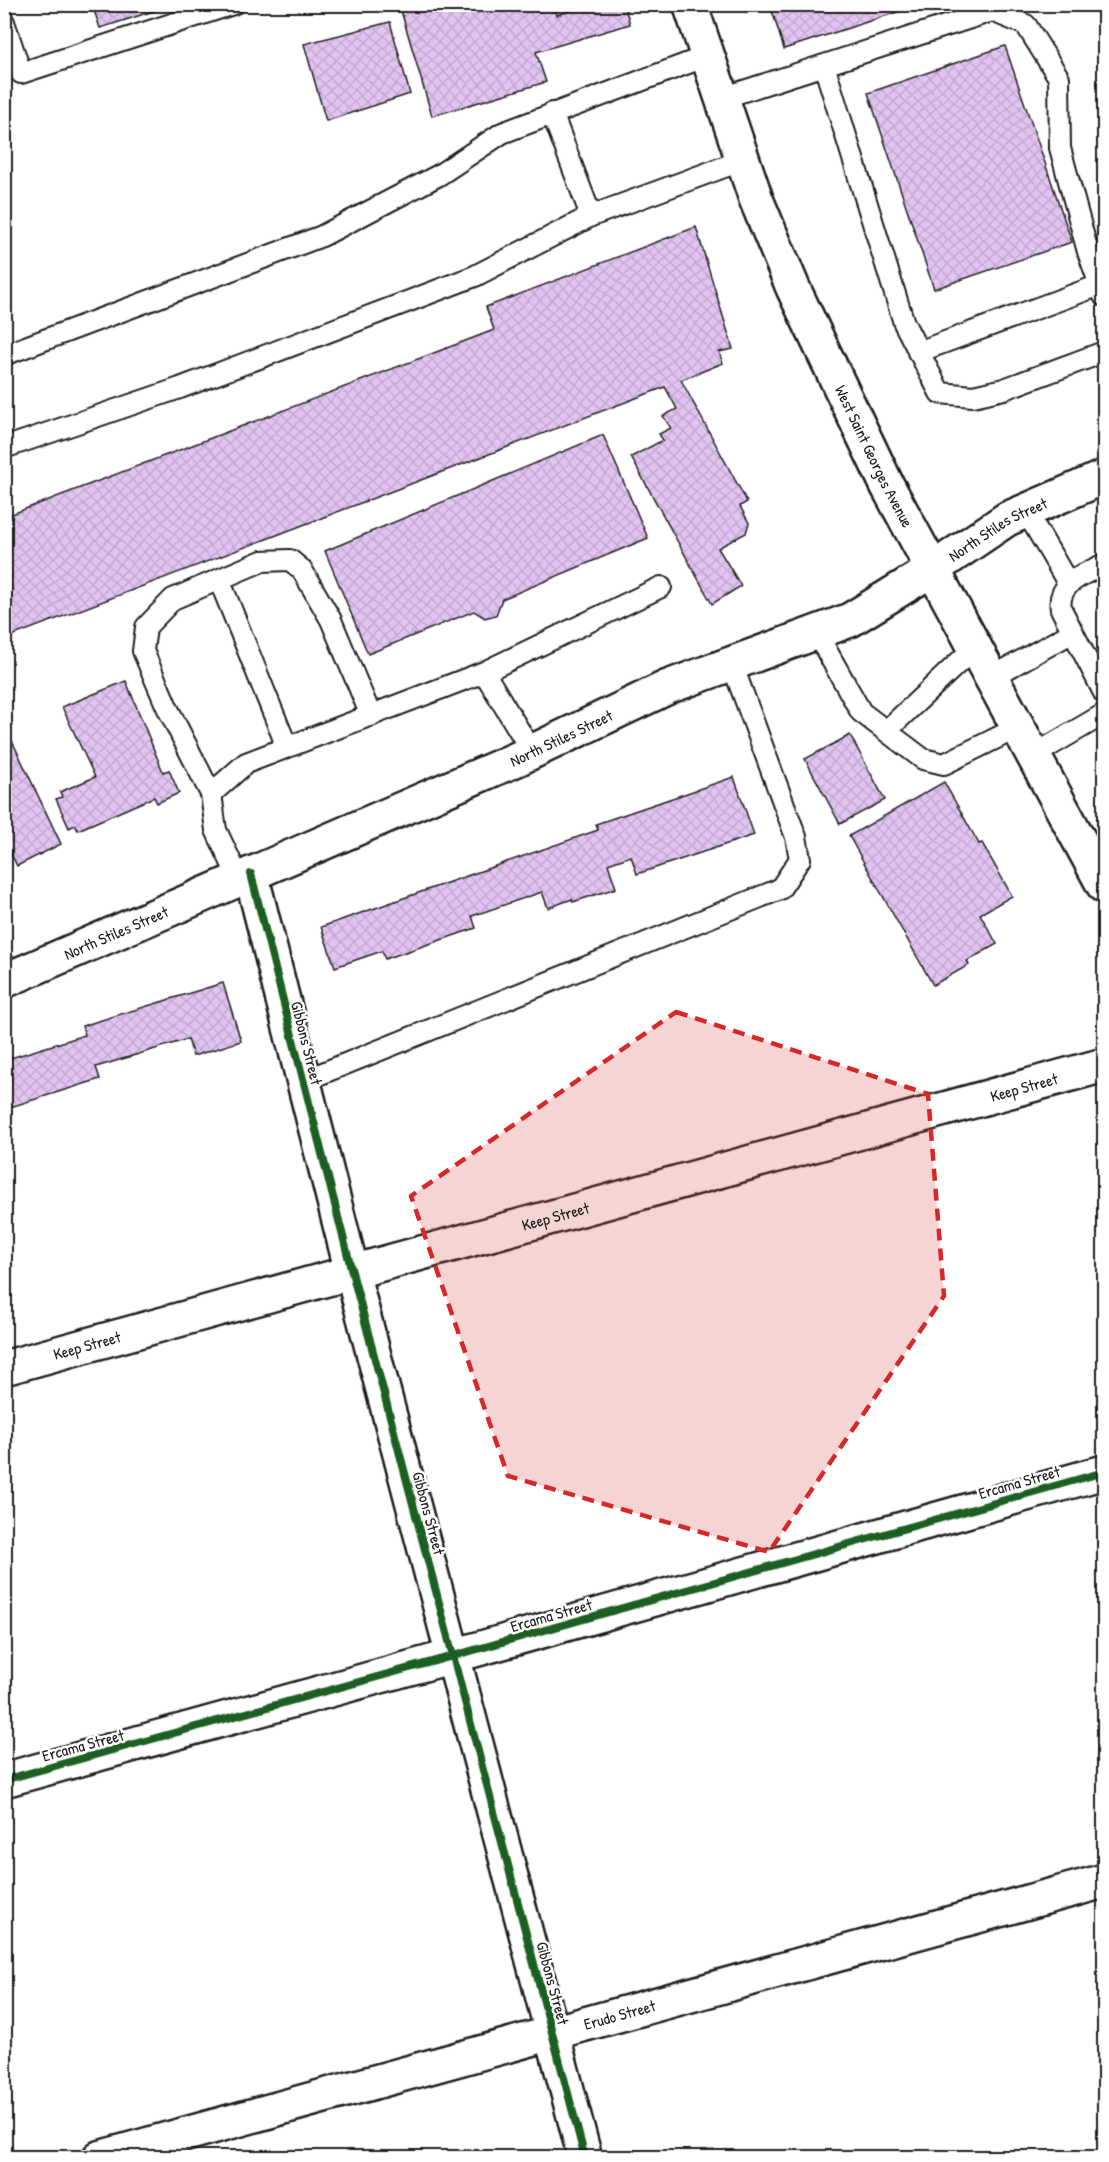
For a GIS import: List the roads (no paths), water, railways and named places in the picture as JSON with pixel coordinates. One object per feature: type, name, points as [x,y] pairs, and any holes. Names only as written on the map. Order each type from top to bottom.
[{"type":"street","name":"West Saint Georges Avenue","points":[[690,4],[756,199],[793,288],[887,485],[1104,886]]},
{"type":"street","name":"North Stiles Street","points":[[4,981],[532,752],[668,687],[850,620],[933,569],[1007,519],[1104,477]]},
{"type":"street","name":"Gibbons Street","points":[[245,877],[303,1081],[585,2157]]},
{"type":"street","name":"Keep Street","points":[[4,1368],[1104,1065]]},
{"type":"street","name":"Ercama Street","points":[[4,1780],[1104,1472]]},
{"type":"street","name":"Erudo Street","points":[[99,2157],[1104,1881]]},
{"type":"lane","points":[[4,22],[21,73],[233,4]]},
{"type":"lane","points":[[722,98],[992,11],[1026,25],[1059,78],[1060,148],[1088,252],[1102,291],[918,352]]},
{"type":"lane","points":[[4,355],[322,236],[439,175],[502,133],[707,56]]},
{"type":"lane","points":[[824,65],[904,324],[940,393],[973,396],[1004,389],[1104,352]]},
{"type":"lane","points":[[552,113],[591,216]]},
{"type":"lane","points":[[4,448],[180,388],[475,276],[591,216],[743,160]]},
{"type":"lane","points":[[1026,511],[1068,583]]},
{"type":"lane","points":[[245,877],[216,830],[211,794],[167,707],[143,651],[146,627],[173,599],[262,561],[290,561],[302,570],[331,621],[371,716]]},
{"type":"lane","points":[[1104,564],[1068,583],[1060,601],[1061,609],[1104,693]]},
{"type":"lane","points":[[219,579],[287,747]]},
{"type":"lane","points":[[211,794],[246,763],[484,672],[661,587]]},
{"type":"lane","points":[[816,632],[861,712],[923,759],[944,764],[1027,741],[1104,714]]},
{"type":"lane","points":[[992,677],[1073,632]]},
{"type":"lane","points":[[886,731],[975,647]]},
{"type":"lane","points":[[303,1081],[780,889],[800,859],[796,837],[732,664]]},
{"type":"lane","points":[[484,672],[532,752]]}]
